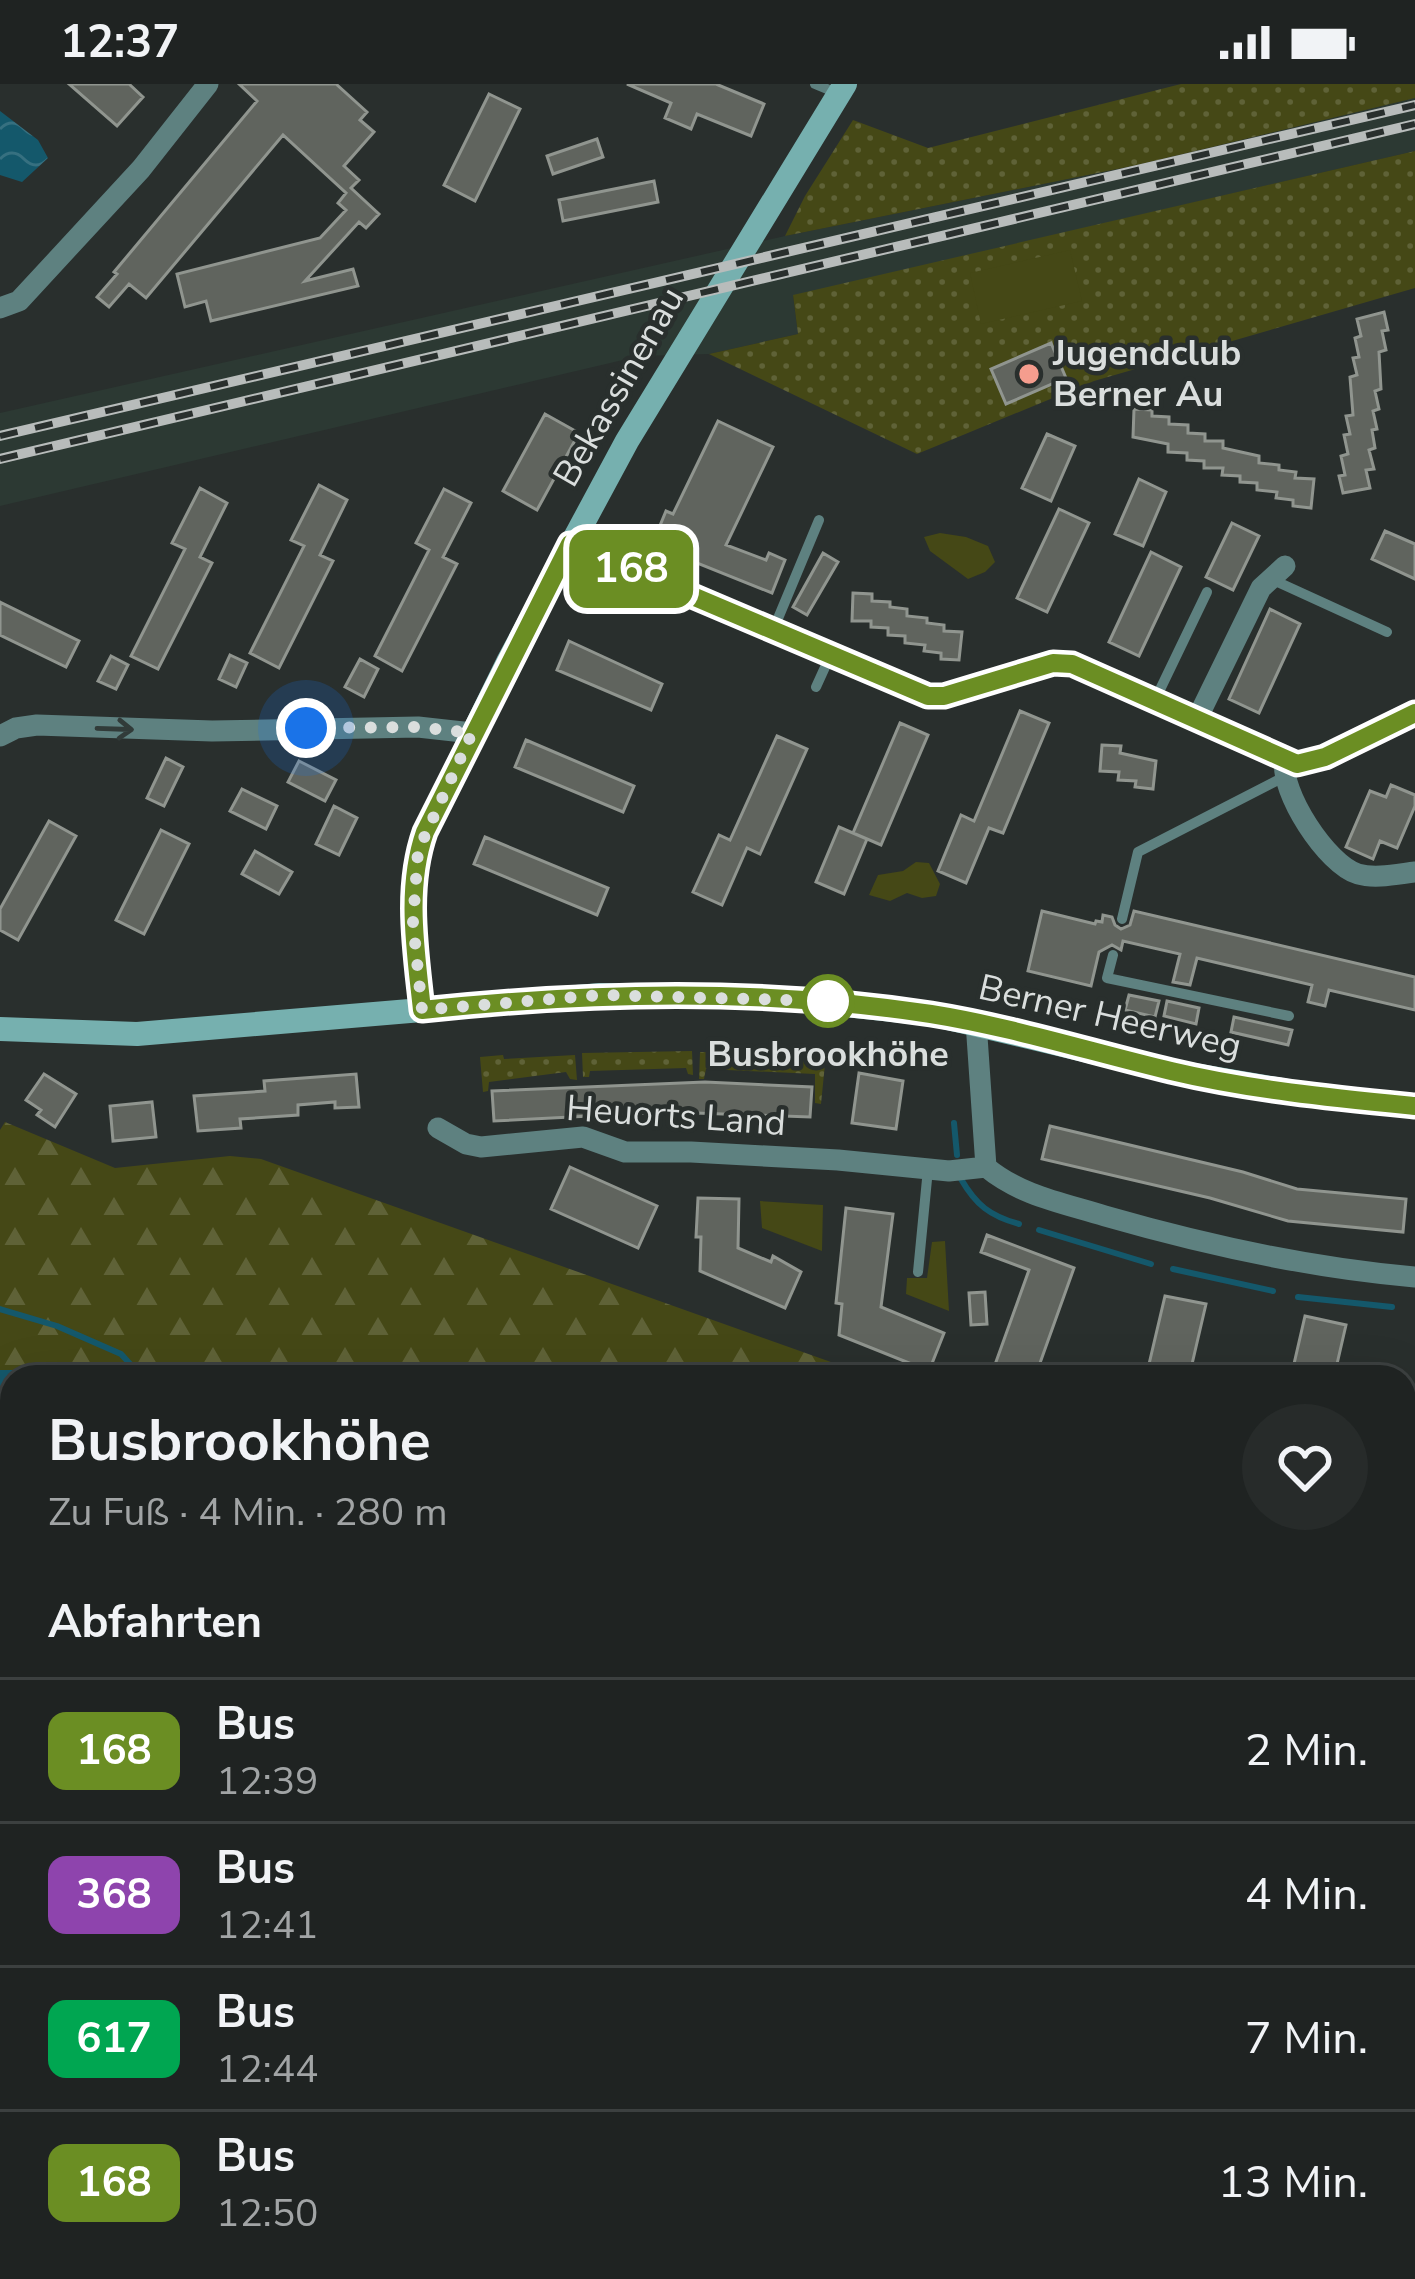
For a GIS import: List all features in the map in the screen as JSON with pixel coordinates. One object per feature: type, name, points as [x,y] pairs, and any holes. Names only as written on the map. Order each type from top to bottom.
[{"type":"main road","name":"Bekassinenau","points":[[422,1010],[413,922],[418,851],[472,733],[570,544],[682,346],[843,87]]},
{"type":"main road","name":"Berner Heerweg","points":[[0,1029],[137,1034],[600,995],[824,1000],[976,1022],[1177,1072],[1317,1096],[1415,1106]]},
{"type":"street","points":[[0,308],[19,301],[152,156],[208,84]]},
{"type":"street","points":[[570,544],[928,696],[944,696],[1053,663],[1072,664],[1197,719],[1285,769],[1323,850],[1343,868],[1364,877],[1415,872]]},
{"type":"street","points":[[1197,719],[1261,588],[1278,573]]},
{"type":"street","points":[[1285,769],[1313,762],[1415,714]]},
{"type":"street","points":[[0,736],[37,725],[190,731],[418,727],[472,733]]},
{"type":"street","points":[[976,1022],[986,1168]]},
{"type":"street","name":"Heuorts Land","points":[[437,1128],[481,1147],[583,1138],[625,1152],[986,1168],[1012,1188],[1172,1235],[1292,1261],[1415,1277]]},
{"type":"lane","points":[[815,84],[843,87]]},
{"type":"lane","points":[[774,628],[819,520]]},
{"type":"lane","points":[[1278,573],[1387,632]]},
{"type":"lane","points":[[1155,700],[1207,592]]},
{"type":"lane","points":[[816,688],[831,654]]},
{"type":"lane","points":[[1121,919],[1138,852],[1285,769]]},
{"type":"lane","points":[[1113,955],[1107,978],[1289,1016]]},
{"type":"lane","points":[[918,1272],[928,1169]]},
{"type":"shaded area","points":[[1415,98],[1415,151],[793,296],[798,334],[709,354],[640,356],[0,506],[0,413],[785,236],[1137,165]]},
{"type":"green space","points":[[1181,84],[1415,84],[1415,98],[1137,165],[785,236],[853,120],[928,148]]},
{"type":"green space","points":[[1415,151],[1415,288],[1094,381],[917,454],[709,354],[798,334],[793,295]]},
{"type":"green space","points":[[1070,250],[1082,301],[981,324],[970,273]]},
{"type":"green space","points":[[940,533],[988,546],[995,562],[968,579],[930,551],[924,537]]},
{"type":"green space","points":[[916,862],[929,863],[940,884],[936,896],[907,893],[890,901],[869,895],[878,875],[903,871]]},
{"type":"green space","points":[[692,1051],[693,1075],[686,1068],[590,1071],[589,1077],[583,1077],[582,1053]]},
{"type":"green space","points":[[700,1052],[826,1054],[821,1104],[815,1103],[815,1074],[706,1069],[704,1079],[699,1079]]},
{"type":"green space","points":[[503,1055],[504,1059],[575,1055],[577,1080],[566,1072],[489,1082],[488,1091],[483,1092],[480,1057]]},
{"type":"green space","points":[[5,1122],[115,1168],[230,1156],[261,1159],[839,1365],[0,1365],[0,1130]]},
{"type":"green space","points":[[760,1201],[823,1205],[822,1251],[762,1228]]},
{"type":"green space","points":[[945,1241],[949,1311],[906,1294],[907,1278],[927,1278],[932,1242]]},
{"type":"water","points":[[0,111],[38,140],[48,158],[22,182],[0,175]]},
{"type":"building","points":[[69,84],[129,84],[143,97],[117,126]]},
{"type":"building","points":[[239,84],[336,84],[367,112],[360,120],[374,132],[344,166],[359,180],[351,188],[379,214],[366,228],[359,222],[305,281],[353,269],[358,286],[211,321],[206,301],[185,307],[177,274],[320,238],[346,210],[338,203],[346,193],[283,135],[146,298],[129,284],[109,307],[97,297],[117,274],[114,272],[257,101]]},
{"type":"building","points":[[627,84],[716,84],[764,104],[751,136],[697,114],[691,129],[665,118],[671,103]]},
{"type":"building","points":[[489,94],[520,109],[475,201],[444,185]]},
{"type":"building","points":[[597,139],[603,157],[553,174],[547,156]]},
{"type":"building","points":[[654,181],[658,202],[563,221],[559,200]]},
{"type":"building","points":[[1384,312],[1386,350],[1379,352],[1381,389],[1375,391],[1379,409],[1373,411],[1377,429],[1372,430],[1375,448],[1369,450],[1374,469],[1366,470],[1370,488],[1343,493],[1341,456],[1348,454],[1344,435],[1350,434],[1346,416],[1353,415],[1350,377],[1357,375],[1355,338],[1361,336],[1357,319]]},
{"type":"building","name":"Jugendclub Berner Au","points":[[1051,343],[1066,378],[1006,404],[991,369]]},
{"type":"building","points":[[1134,409],[1169,417],[1169,424],[1188,425],[1188,433],[1205,434],[1205,441],[1223,441],[1223,448],[1259,456],[1259,463],[1296,472],[1295,478],[1314,479],[1311,508],[1276,498],[1277,492],[1257,490],[1257,483],[1240,482],[1240,476],[1222,475],[1223,468],[1204,468],[1204,461],[1187,460],[1187,453],[1168,452],[1168,444],[1133,437]]},
{"type":"building","points":[[545,414],[579,433],[537,510],[503,491]]},
{"type":"building","points":[[718,421],[773,447],[726,545],[766,560],[769,553],[785,560],[772,593],[652,545],[666,511],[673,514]]},
{"type":"building","points":[[1047,434],[1075,446],[1051,501],[1022,488]]},
{"type":"building","points":[[1139,479],[1166,492],[1143,546],[1115,534]]},
{"type":"building","points":[[319,485],[347,500],[320,555],[333,561],[279,668],[250,653],[304,546],[291,540]]},
{"type":"building","points":[[200,488],[227,503],[200,557],[212,563],[158,669],[131,656],[185,549],[172,543]]},
{"type":"building","points":[[444,489],[471,503],[443,557],[457,564],[402,671],[375,656],[429,550],[416,543]]},
{"type":"building","points":[[1059,509],[1089,523],[1047,612],[1017,598]]},
{"type":"building","points":[[1232,523],[1259,536],[1233,590],[1206,577]]},
{"type":"building","points":[[1385,531],[1415,544],[1415,579],[1372,559]]},
{"type":"building","points":[[1151,552],[1181,567],[1139,656],[1109,642]]},
{"type":"building","points":[[823,553],[838,562],[807,615],[793,607]]},
{"type":"building","points":[[853,593],[872,594],[872,601],[907,609],[907,616],[927,618],[927,623],[944,625],[944,631],[962,632],[959,660],[941,659],[941,653],[924,651],[925,645],[888,635],[888,628],[871,627],[871,621],[852,621]]},
{"type":"building","points":[[0,602],[79,641],[66,667],[0,635]]},
{"type":"building","points":[[1270,609],[1300,624],[1259,713],[1229,699]]},
{"type":"building","points":[[569,641],[662,684],[651,710],[557,670]]},
{"type":"building","points":[[230,655],[247,663],[236,687],[219,679]]},
{"type":"building","points":[[111,656],[128,665],[116,689],[98,681]]},
{"type":"building","points":[[360,659],[378,669],[364,697],[345,687]]},
{"type":"building","points":[[1020,711],[1049,723],[1003,833],[989,828],[966,883],[938,871],[961,815],[974,821]]},
{"type":"building","points":[[900,723],[928,735],[881,845],[853,833]]},
{"type":"building","points":[[777,736],[807,749],[760,854],[747,848],[722,905],[693,892],[719,835],[730,840]]},
{"type":"building","points":[[526,740],[634,786],[623,812],[515,767]]},
{"type":"building","points":[[1102,745],[1121,746],[1120,753],[1156,761],[1153,789],[1118,780],[1119,772],[1100,771]]},
{"type":"building","points":[[166,758],[183,767],[164,806],[147,798]]},
{"type":"building","points":[[299,761],[336,780],[325,801],[288,782]]},
{"type":"building","points":[[1391,785],[1415,795],[1397,848],[1380,841],[1373,859],[1346,847],[1370,791],[1386,797]]},
{"type":"building","points":[[242,789],[277,806],[266,829],[230,811]]},
{"type":"building","points":[[334,806],[357,818],[339,855],[316,844]]},
{"type":"building","points":[[49,821],[76,836],[18,940],[0,930],[0,909]]},
{"type":"building","points":[[839,827],[867,839],[844,894],[816,882]]},
{"type":"building","points":[[161,830],[189,844],[144,934],[116,920]]},
{"type":"building","points":[[485,837],[608,888],[597,915],[474,864]]},
{"type":"building","points":[[255,851],[292,872],[279,894],[242,874]]},
{"type":"building","points":[[1042,911],[1095,924],[1102,922],[1103,915],[1112,917],[1121,929],[1130,925],[1134,911],[1415,977],[1415,1010],[1329,990],[1325,1006],[1308,1002],[1312,985],[1197,958],[1190,985],[1173,982],[1180,954],[1123,941],[1121,950],[1112,945],[1099,952],[1091,986],[1028,971]]},
{"type":"building","points":[[1129,995],[1159,1001],[1155,1017],[1125,1010]]},
{"type":"building","points":[[1167,1001],[1199,1008],[1196,1024],[1164,1016]]},
{"type":"building","points":[[1234,1017],[1292,1030],[1288,1045],[1231,1032]]},
{"type":"building","points":[[859,1073],[903,1081],[896,1129],[852,1123]]},
{"type":"building","points":[[44,1074],[76,1094],[55,1127],[26,1100]]},
{"type":"building","points":[[356,1074],[359,1107],[335,1108],[335,1102],[298,1105],[298,1115],[240,1119],[241,1128],[198,1131],[194,1096],[265,1091],[264,1081]]},
{"type":"building","points":[[705,1082],[812,1087],[810,1117],[668,1112],[494,1121],[492,1091]]},
{"type":"building","points":[[152,1102],[156,1137],[113,1141],[110,1106]]},
{"type":"building","points":[[1050,1126],[1297,1189],[1406,1199],[1403,1232],[1288,1221],[1042,1159]]},
{"type":"building","points":[[570,1167],[657,1206],[638,1248],[551,1209]]},
{"type":"building","points":[[698,1198],[739,1199],[738,1248],[771,1262],[773,1256],[801,1272],[785,1308],[700,1271]]},
{"type":"building","points":[[846,1208],[893,1214],[881,1307],[944,1333],[931,1365],[914,1365],[839,1335],[842,1304],[836,1303]]},
{"type":"building","points":[[987,1235],[1074,1268],[1039,1365],[995,1365],[1029,1270],[981,1252]]},
{"type":"building","points":[[985,1292],[987,1324],[971,1325],[969,1293]]},
{"type":"building","points":[[1165,1296],[1206,1304],[1192,1365],[1149,1365]]},
{"type":"building","points":[[1305,1316],[1346,1325],[1337,1365],[1294,1365]]},
{"type":"waterway","points":[[954,1123],[957,1155]]},
{"type":"waterway","points":[[961,1179],[985,1208],[1019,1224]]},
{"type":"waterway","points":[[1039,1230],[1151,1264]]},
{"type":"waterway","points":[[1173,1269],[1273,1291]]},
{"type":"waterway","points":[[1298,1297],[1392,1307]]},
{"type":"waterway","points":[[0,1309],[57,1326],[121,1354],[131,1365]]},
{"type":"railway","points":[[0,436],[1415,105]]},
{"type":"railway","points":[[0,459],[1415,124]]},
{"type":"bus line","name":"168","points":[[1415,713],[1325,757],[1297,764],[1072,664],[1053,663],[944,696],[928,696],[570,544],[425,832],[418,851],[413,922],[422,1010],[600,995],[824,1000],[976,1022],[1177,1072],[1317,1096],[1415,1106]]},
{"type":"place","name":"Jugendclub Berner Au","points":[[1029,374]]},
{"type":"place","name":"Busbrookhöhe","points":[[828,1001]]},
{"type":"route","points":[[306,728],[418,727],[472,733],[418,851],[413,922],[422,1010],[600,995],[828,1001]]}]
